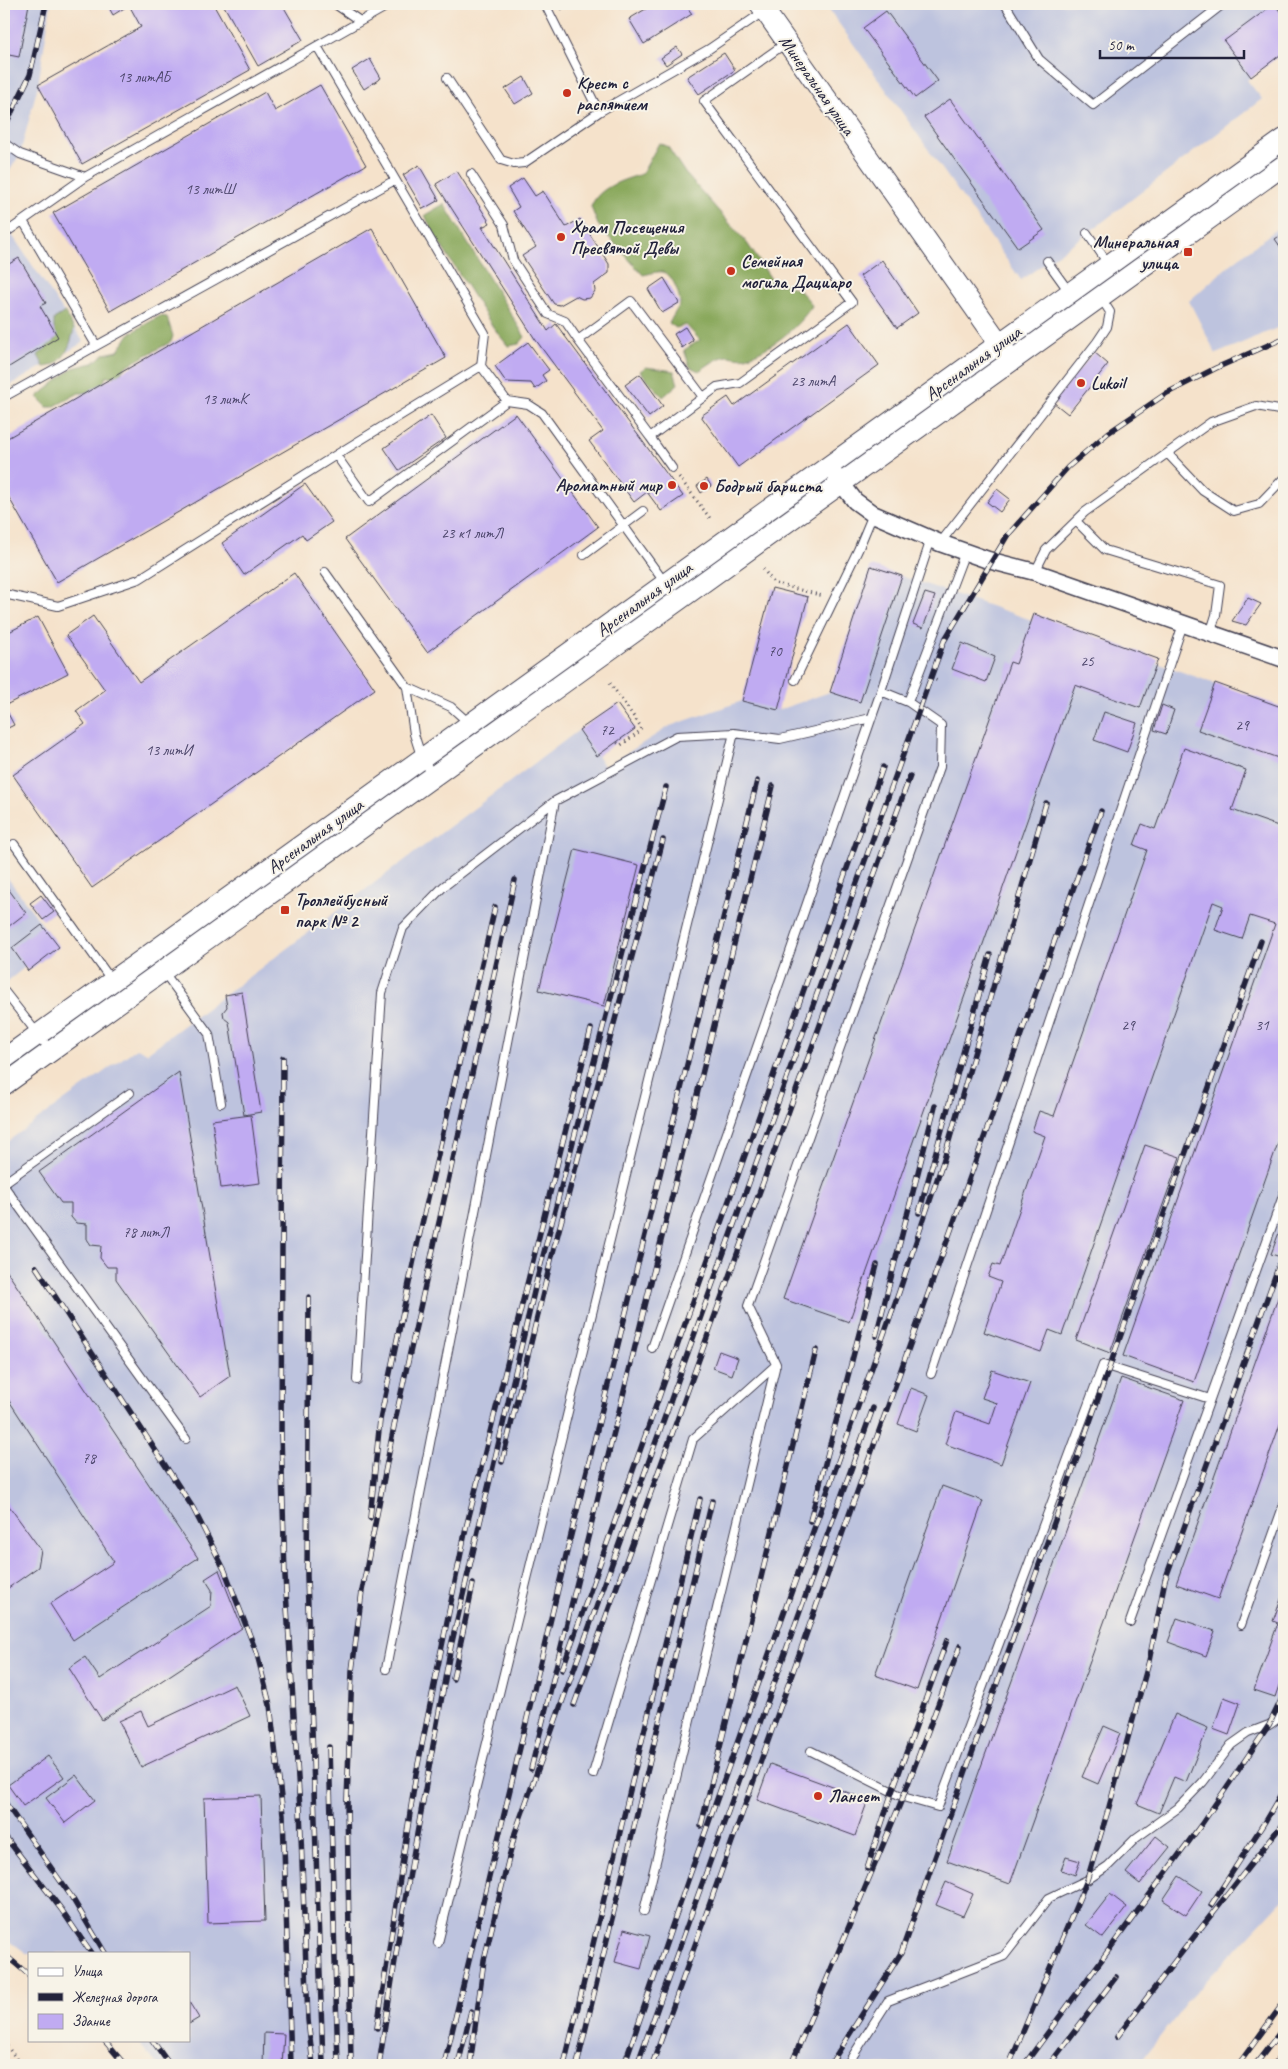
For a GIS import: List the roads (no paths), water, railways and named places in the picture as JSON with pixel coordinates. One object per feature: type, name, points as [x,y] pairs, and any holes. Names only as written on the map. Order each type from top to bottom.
[{"type":"street","name":"Минеральная улица","points":[[762,7],[1012,362]]},
{"type":"street","name":"Арсенальная улица","points":[[672,592],[841,484],[1101,298],[1116,274],[1284,139]]},
{"type":"street","name":"Арсенальная улица","points":[[4,1059],[38,1034],[118,990],[163,971],[434,776],[477,733],[672,592],[828,467],[999,343],[1070,292],[1116,274],[1284,165]]},
{"type":"street","points":[[828,467],[855,501],[873,514],[936,541],[965,552],[1035,572],[1284,659]]},
{"type":"street","name":"Арсенальная улица","points":[[4,1085],[51,1052],[118,990],[422,759],[477,733]]},
{"type":"lane","points":[[335,4],[360,21]]},
{"type":"lane","points":[[4,234],[85,177],[391,4]]},
{"type":"lane","points":[[545,4],[599,112]]},
{"type":"lane","points":[[1005,4],[1039,59],[1093,105],[1223,4]]},
{"type":"lane","points":[[447,78],[501,160],[514,164],[524,163],[599,112],[709,49],[762,7]]},
{"type":"lane","points":[[650,437],[717,387],[740,383],[852,302],[704,101],[787,43]]},
{"type":"lane","points":[[317,46],[485,333],[481,366],[507,401]]},
{"type":"lane","points":[[4,143],[20,154],[85,177]]},
{"type":"lane","points":[[471,174],[504,225],[514,260],[548,314],[565,321],[672,468]]},
{"type":"lane","points":[[4,397],[395,180]]},
{"type":"lane","points":[[23,221],[96,346]]},
{"type":"lane","points":[[1087,233],[1116,274]]},
{"type":"lane","points":[[1047,261],[1070,292]]},
{"type":"lane","points":[[652,1348],[871,718],[936,541],[1098,342],[1107,327],[1110,312],[1101,298]]},
{"type":"lane","points":[[578,340],[632,301],[703,397]]},
{"type":"lane","points":[[4,594],[58,606],[139,579],[481,366]]},
{"type":"lane","points":[[336,455],[369,502],[507,401],[528,404],[542,413],[672,592]]},
{"type":"lane","points":[[1035,572],[1046,550],[1085,512],[1212,422],[1256,406],[1279,410],[1284,416]]},
{"type":"lane","points":[[1168,454],[1203,491],[1234,511],[1259,504],[1284,478]]},
{"type":"lane","points":[[584,555],[643,511]]},
{"type":"lane","points":[[796,680],[873,514]]},
{"type":"lane","points":[[1076,521],[1105,550],[1220,585],[1216,615],[1210,634]]},
{"type":"lane","points":[[908,702],[965,552]]},
{"type":"lane","points":[[325,572],[407,687],[414,734],[422,759],[434,776]]},
{"type":"lane","points":[[931,1374],[1182,624]]},
{"type":"lane","points":[[407,687],[451,708],[477,733]]},
{"type":"lane","points":[[644,1911],[776,1364],[748,1306],[940,767],[940,726],[908,702],[881,691]]},
{"type":"lane","points":[[357,1380],[382,993],[403,928],[443,887],[555,801],[677,736],[734,733],[780,739],[871,718]]},
{"type":"lane","points":[[438,1943],[734,733]]},
{"type":"lane","points":[[386,1669],[555,801]]},
{"type":"lane","points":[[14,844],[118,990]]},
{"type":"lane","points":[[163,971],[209,1034],[221,1103]]},
{"type":"lane","points":[[4,991],[51,1052]]},
{"type":"lane","points":[[130,1093],[4,1184],[186,1438]]},
{"type":"lane","points":[[1130,1622],[1284,1193]]},
{"type":"lane","points":[[593,1774],[693,1440],[776,1364]]},
{"type":"lane","points":[[810,1751],[903,1797],[938,1807],[1103,1365],[1210,1399]]},
{"type":"lane","points":[[1241,1625],[1284,1504]]},
{"type":"lane","points":[[846,2065],[888,2001],[1004,1956],[1049,1898],[1087,1880],[1108,1866],[1136,1838],[1178,1808],[1203,1782],[1231,1744],[1248,1733],[1269,1725],[1284,1714]]},
{"type":"railway","points":[[4,128],[30,75],[46,4]]},
{"type":"railway","points":[[470,2065],[484,1960],[515,1833],[944,641],[1007,536],[1068,467],[1108,433],[1167,393],[1216,368],[1284,338]]},
{"type":"railway","points":[[562,1670],[883,767]]},
{"type":"railway","points":[[574,1705],[910,776]]},
{"type":"railway","points":[[444,2065],[569,1543],[757,781]]},
{"type":"railway","points":[[531,1769],[773,786]]},
{"type":"railway","points":[[379,2065],[400,1928],[451,1646],[537,1279],[666,787]]},
{"type":"railway","points":[[624,2065],[688,1880],[899,1292],[943,1162],[1046,803]]},
{"type":"railway","points":[[652,2065],[1101,811]]},
{"type":"railway","points":[[502,1462],[552,1256],[663,840]]},
{"type":"railway","points":[[351,2065],[347,1800],[352,1671],[362,1591],[396,1416],[515,880]]},
{"type":"railway","points":[[370,1518],[380,1420],[416,1250],[495,907]]},
{"type":"railway","points":[[830,2065],[901,1953],[1261,941]]},
{"type":"railway","points":[[919,1213],[990,955]]},
{"type":"railway","points":[[377,2028],[416,1774],[466,1528],[591,1029]]},
{"type":"railway","points":[[283,1058],[281,1434],[285,1576],[300,1809],[308,2020],[313,2065]]},
{"type":"railway","points":[[876,1336],[935,1106]]},
{"type":"railway","points":[[1009,2065],[1087,1880],[1149,1661],[1165,1580],[1282,1257]]},
{"type":"railway","points":[[810,1521],[877,1265]]},
{"type":"railway","points":[[36,1267],[193,1508],[225,1571],[257,1654],[270,1705],[283,1814],[291,2065]]},
{"type":"railway","points":[[309,1297],[307,1576],[323,2065]]},
{"type":"railway","points":[[701,1826],[816,1350]]},
{"type":"railway","points":[[637,2065],[873,1408]]},
{"type":"railway","points":[[564,2065],[700,1499]]},
{"type":"railway","points":[[577,2065],[712,1501]]},
{"type":"railway","points":[[453,1679],[473,1584]]},
{"type":"railway","points":[[867,1869],[892,1792],[947,1640]]},
{"type":"railway","points":[[791,2065],[903,1797],[960,1646]]},
{"type":"railway","points":[[1024,2065],[1201,1825],[1269,1725],[1284,1694]]},
{"type":"railway","points":[[329,1747],[338,2065]]},
{"type":"railway","points":[[1211,1905],[1284,1789]]},
{"type":"railway","points":[[4,1801],[71,1896],[104,1952]]},
{"type":"railway","points":[[1117,2037],[1284,1822]]},
{"type":"railway","points":[[4,1835],[61,1909],[90,1952]]},
{"type":"railway","points":[[4,1954],[28,1974]]},
{"type":"railway","points":[[1049,2065],[1116,1977]]},
{"type":"railway","points":[[1238,2065],[1284,2002]]},
{"type":"railway","points":[[458,2065],[471,2011]]},
{"type":"railway","points":[[1255,2065],[1284,2027]]},
{"type":"railway","points":[[106,2042],[125,2065]]},
{"type":"railway","points":[[153,2042],[170,2065]]},
{"type":"railway","points":[[1274,2065],[1284,2051]]},
{"type":"place","name":"Крест с распятием","points":[[567,93]]},
{"type":"place","name":"Храм Посещения Пресвятой Девы","points":[[561,237]]},
{"type":"place","name":"Минеральная улица","points":[[1188,252]]},
{"type":"place","name":"Семейная могила Дациаро","points":[[731,271]]},
{"type":"place","name":"Lukoil","points":[[1081,383]]},
{"type":"place","name":"Ароматный мир","points":[[672,485]]},
{"type":"place","name":"Бодрый бариста","points":[[704,486]]},
{"type":"place","name":"Троллейбусный парк № 2","points":[[285,910]]},
{"type":"place","name":"Лансет","points":[[818,1796]]}]
